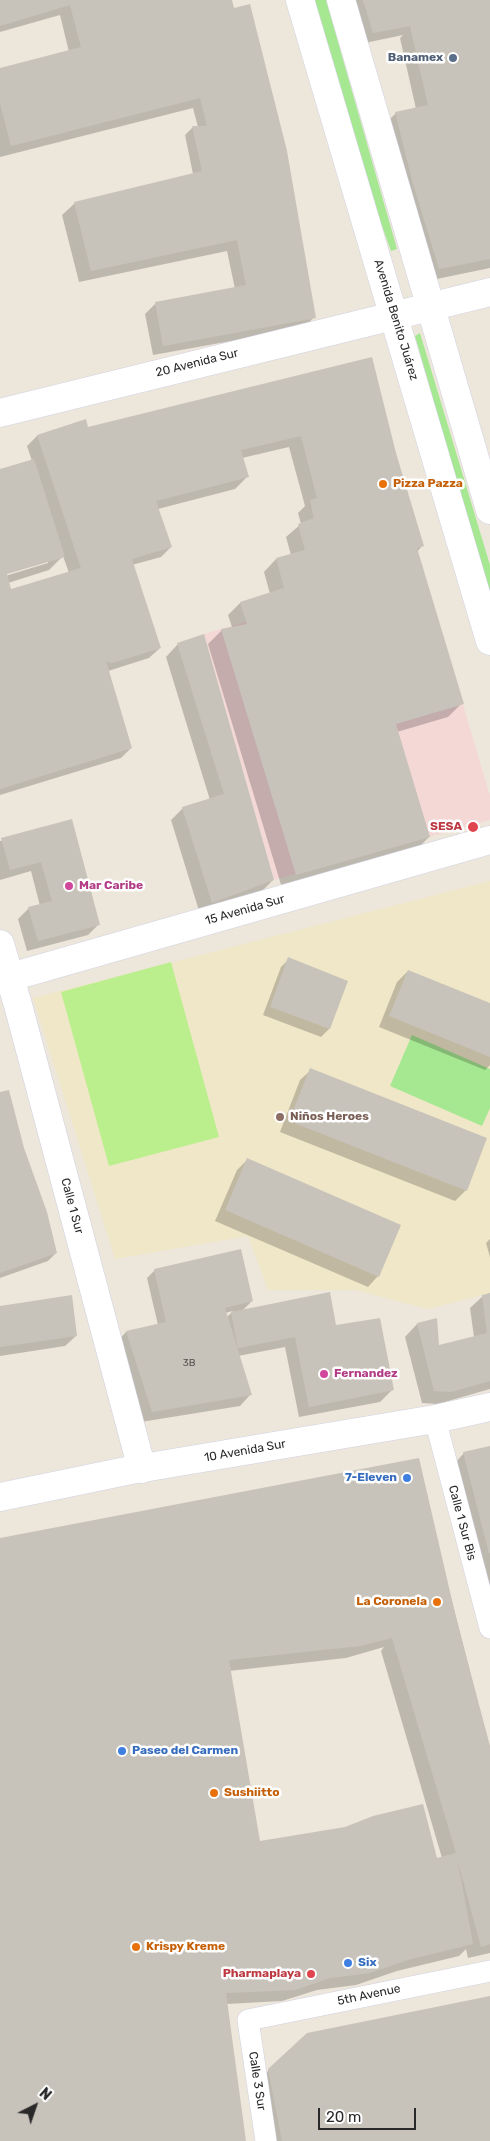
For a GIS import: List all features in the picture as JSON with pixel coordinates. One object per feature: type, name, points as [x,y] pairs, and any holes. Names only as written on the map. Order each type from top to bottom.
[{"type":"street","name":"Avenida Benito Juárez","points":[[300,0],[490,641]]},
{"type":"street","points":[[341,0],[490,510]]},
{"type":"street","name":"20 Avenida Sur","points":[[0,413],[430,305],[490,292]]},
{"type":"street","name":"15 Avenida Sur","points":[[5,979],[490,840]]},
{"type":"street","name":"Calle 1 Sur","points":[[0,944],[5,979],[142,1469]]},
{"type":"street","name":"10 Avenida Sur","points":[[0,1497],[142,1469],[490,1407]]},
{"type":"street","name":"Calle 1 Sur Bis","points":[[435,1418],[490,1628]]},
{"type":"street","name":"5th Avenue","points":[[248,2020],[490,1971]]},
{"type":"street","name":"Calle 3 Sur","points":[[248,2020],[266,2141]]},
{"type":"shaded area","name":"SESA","points":[[423,570],[490,796],[490,820],[274,880],[204,634]]},
{"type":"shaded area","name":"Niños Heroes","points":[[490,881],[490,1293],[428,1309],[355,1290],[268,1290],[248,1236],[115,1259],[33,998]]},
{"type":"green space","points":[[315,0],[326,0],[397,249],[391,251],[381,223]]},
{"type":"green space","points":[[420,333],[490,565],[490,597],[415,336]]},
{"type":"green space","points":[[171,962],[219,1137],[109,1166],[61,992]]},
{"type":"green space","points":[[412,1035],[490,1069],[490,1108],[482,1126],[390,1086]]},
{"type":"building","points":[[0,0],[232,0],[234,8],[250,4],[287,151],[316,318],[163,346],[155,302],[246,285],[237,240],[91,271],[74,202],[202,171],[192,126],[207,126],[200,98],[11,146],[0,103],[0,68],[81,47],[70,5],[0,26]]},
{"type":"building","points":[[363,0],[490,0],[490,259],[439,269],[412,180],[395,112],[428,105],[410,26],[373,33]]},
{"type":"building","points":[[372,357],[396,453],[424,546],[417,548],[464,704],[396,724],[430,837],[296,875],[221,629],[247,624],[240,602],[284,588],[276,558],[305,550],[298,524],[314,518],[310,500],[317,498],[301,436],[241,450],[249,477],[156,501],[172,547],[132,559],[161,648],[112,663],[106,661],[132,748],[0,789],[0,469],[34,459],[65,557],[7,574],[11,589],[81,568],[37,435],[86,419],[88,427]]},
{"type":"building","points":[[204,634],[274,880],[212,903],[182,807],[224,794],[177,643]]},
{"type":"building","name":"Mar Caribe","points":[[72,819],[100,925],[38,941],[28,907],[52,901],[41,862],[10,870],[1,838]]},
{"type":"building","points":[[288,957],[348,981],[330,1029],[270,1007]]},
{"type":"building","points":[[408,970],[490,1003],[490,1057],[389,1016]]},
{"type":"building","points":[[310,1068],[487,1138],[467,1191],[289,1121]]},
{"type":"building","points":[[9,1090],[24,1148],[47,1212],[57,1253],[0,1273],[0,1092]]},
{"type":"building","points":[[247,1158],[401,1225],[379,1277],[225,1210]]},
{"type":"building","points":[[241,1249],[253,1301],[225,1308],[252,1395],[152,1412],[126,1331],[166,1322],[154,1269]]},
{"type":"building","name":"Fernandez","points":[[330,1292],[336,1325],[380,1318],[394,1390],[309,1407],[295,1337],[238,1348],[231,1312]]},
{"type":"building","points":[[490,1293],[490,1381],[451,1392],[434,1391],[417,1323],[437,1318],[439,1345],[487,1333],[482,1295]]},
{"type":"building","points":[[72,1295],[77,1336],[0,1347],[0,1306]]},
{"type":"building","points":[[490,1446],[490,1553],[489,1553],[463,1452]]},
{"type":"building","name":"Paseo del Carmen","points":[[419,1458],[457,1622],[490,1746],[490,1944],[481,1947],[457,1858],[473,1944],[411,1959],[370,1973],[330,1978],[295,1990],[226,1993],[246,2141],[0,2141],[0,1538]],"holes":[[[392,1638],[456,1853],[437,1858],[423,1804],[373,1816],[345,1827],[260,1841],[229,1660],[360,1646]]]},
{"type":"building","points":[[490,1996],[490,2141],[282,2141],[268,2069],[307,2033]]},
{"type":"place","name":"Banamex","points":[[453,58]]},
{"type":"place","name":"Pizza Pazza","points":[[383,484]]},
{"type":"place","name":"SESA","points":[[473,827]]},
{"type":"place","name":"Mar Caribe","points":[[69,886]]},
{"type":"place","name":"Niños Heroes","points":[[280,1117]]},
{"type":"place","name":"Fernandez","points":[[324,1374]]},
{"type":"place","name":"7-Eleven","points":[[407,1478]]},
{"type":"place","name":"La Coronela","points":[[437,1602]]},
{"type":"place","name":"Paseo del Carmen","points":[[122,1751]]},
{"type":"place","name":"Sushiitto","points":[[214,1793]]},
{"type":"place","name":"Krispy Kreme","points":[[136,1947]]},
{"type":"place","name":"Six","points":[[348,1963]]},
{"type":"place","name":"Pharmaplaya","points":[[311,1974]]}]
